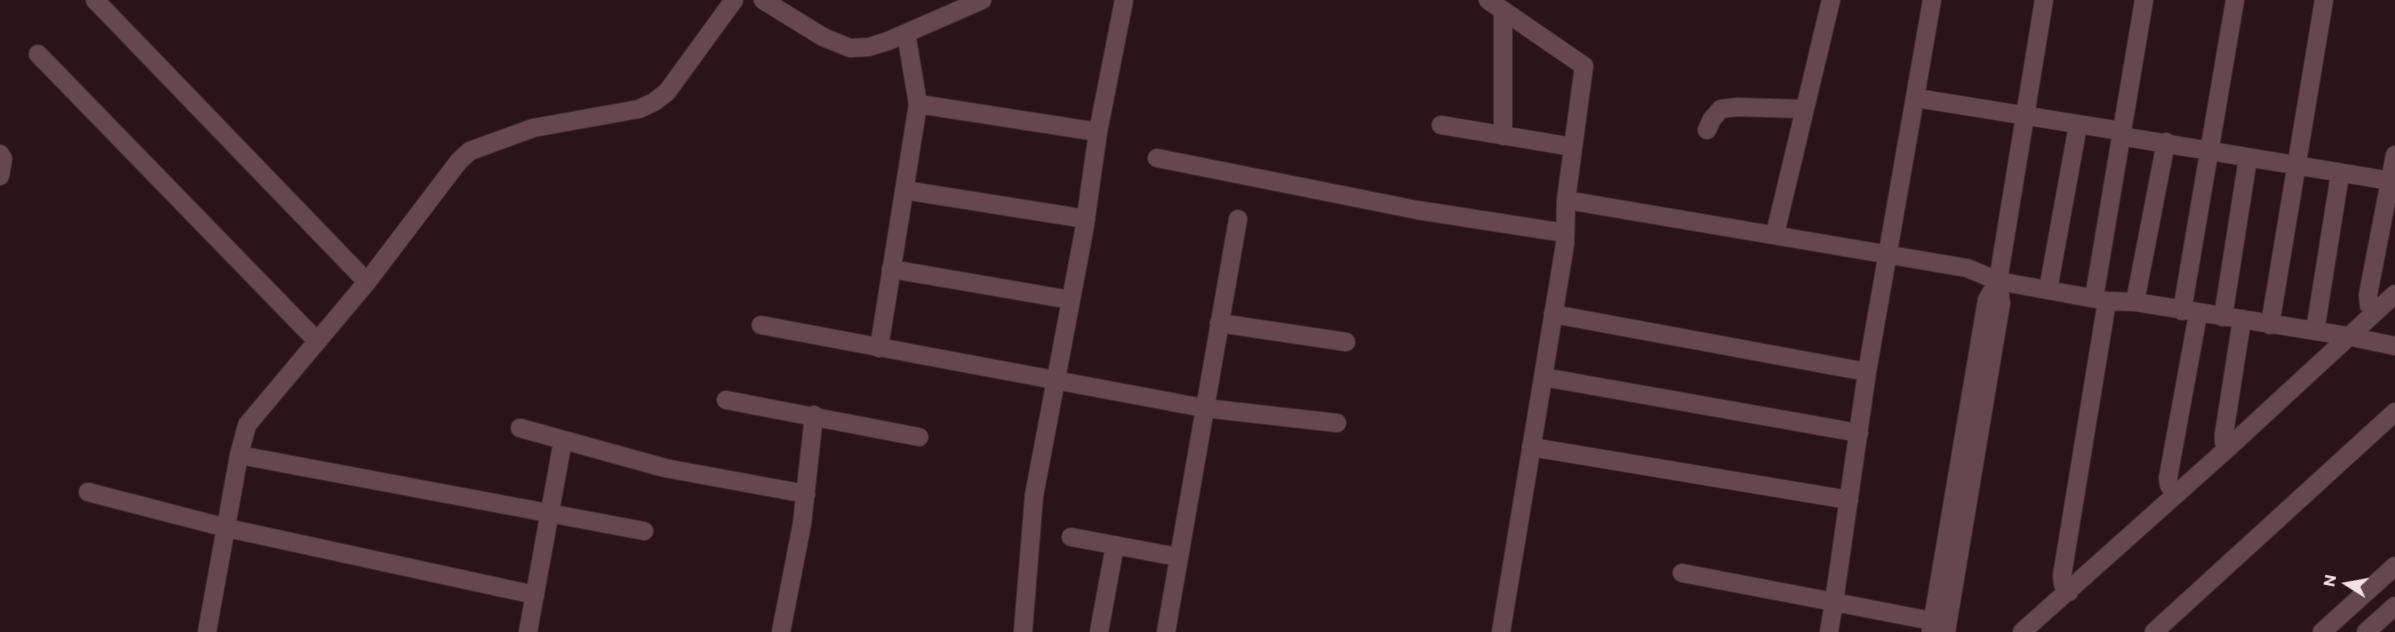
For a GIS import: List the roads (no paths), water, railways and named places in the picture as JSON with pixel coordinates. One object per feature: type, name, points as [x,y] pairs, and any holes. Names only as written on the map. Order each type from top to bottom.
[{"type":"street","points":[[95,0],[367,282]]},
{"type":"street","points":[[207,632],[239,455],[247,425],[367,282],[459,162],[470,151],[533,128],[639,109],[654,102],[667,92],[734,0]]},
{"type":"street","points":[[763,0],[823,38],[850,48],[869,47],[982,0]]},
{"type":"street","points":[[1023,632],[1034,496],[1086,219],[1098,132],[1124,0]]},
{"type":"street","points":[[1488,0],[1584,66],[1566,200],[1565,233],[1501,632]]},
{"type":"street","points":[[1775,234],[1803,109],[1831,0]]},
{"type":"street","points":[[1828,632],[1867,372],[1932,0]]},
{"type":"street","points":[[1682,573],[1834,602],[1936,628],[1987,300],[1998,281],[2044,0]]},
{"type":"street","points":[[2069,592],[2063,584],[2062,576],[2101,300],[2121,133],[2144,0]]},
{"type":"street","points":[[2176,494],[2169,485],[2168,478],[2210,150],[2235,0]]},
{"type":"street","points":[[2270,325],[2324,0]]},
{"type":"street","points":[[1503,11],[1503,136]]},
{"type":"street","points":[[879,348],[918,104],[906,33]]},
{"type":"street","points":[[38,54],[317,341]]},
{"type":"street","points":[[1916,98],[2078,125],[2248,158],[2391,181]]},
{"type":"street","points":[[918,104],[1098,132]]},
{"type":"street","points":[[1707,130],[1712,119],[1721,109],[1737,107],[1803,109]]},
{"type":"street","points":[[1441,125],[1573,147]]},
{"type":"street","points":[[2048,290],[2078,125]]},
{"type":"street","points":[[2135,303],[2166,142]]},
{"type":"street","points":[[0,154],[3,159],[0,176]]},
{"type":"street","points":[[2375,312],[2368,305],[2368,296],[2395,156]]},
{"type":"street","points":[[1157,158],[1417,210],[1565,233]]},
{"type":"street","points":[[2223,317],[2248,158]]},
{"type":"street","points":[[2315,331],[2340,174]]},
{"type":"street","points":[[904,190],[1086,219]]},
{"type":"street","points":[[1566,200],[1967,268],[1998,281],[2101,300],[2242,319],[2395,346]]},
{"type":"street","points":[[1166,632],[1238,219]]},
{"type":"street","points":[[891,270],[1071,300]]},
{"type":"street","points":[[2022,632],[2228,448],[2395,294]]},
{"type":"street","points":[[1553,314],[1867,372]]},
{"type":"street","points":[[2228,448],[2224,442],[2224,434],[2242,319]]},
{"type":"street","points":[[1219,323],[1346,342]]},
{"type":"street","points":[[761,325],[1204,408],[1337,423]]},
{"type":"street","points":[[1543,377],[1859,433]]},
{"type":"street","points":[[726,400],[919,436]]},
{"type":"street","points":[[2154,632],[2395,412]]},
{"type":"street","points":[[781,632],[806,494],[814,415]]},
{"type":"street","points":[[520,428],[665,468],[806,494]]},
{"type":"street","points":[[528,632],[563,440]]},
{"type":"street","points":[[1531,447],[1849,500]]},
{"type":"street","points":[[239,455],[644,531]]},
{"type":"street","points":[[88,492],[227,528],[535,595]]},
{"type":"street","points":[[1071,537],[1178,557]]},
{"type":"street","points":[[1099,632],[1115,545]]},
{"type":"street","points":[[2322,632],[2395,566]]},
{"type":"street","points":[[2366,632],[2395,606]]}]
